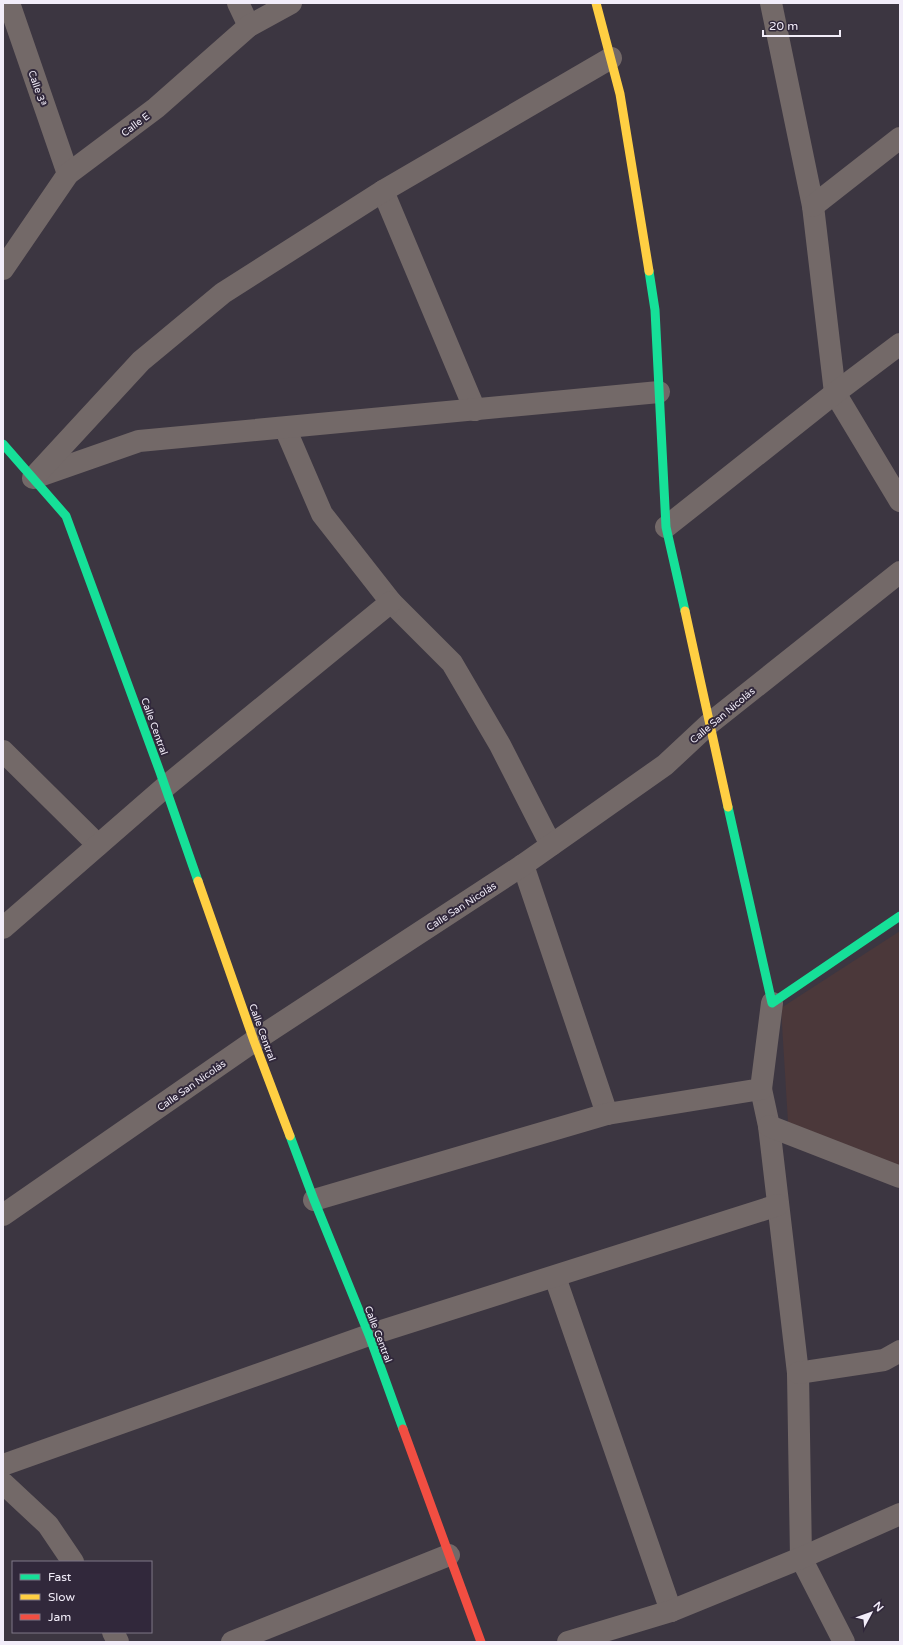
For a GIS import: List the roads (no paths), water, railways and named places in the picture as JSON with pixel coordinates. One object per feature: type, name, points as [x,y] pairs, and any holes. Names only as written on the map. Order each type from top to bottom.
[{"type":"street","name":"Calle 3ª","points":[[9,3],[68,174]]},
{"type":"street","points":[[238,3],[249,26]]},
{"type":"street","name":"Calle E","points":[[3,269],[68,174],[156,108],[249,26],[291,3]]},
{"type":"street","points":[[596,3],[620,94],[655,310],[666,527],[772,1003],[761,1089],[769,1126],[798,1373],[800,1558],[844,1642]]},
{"type":"street","points":[[772,4],[813,206],[835,393],[900,501]]},
{"type":"street","points":[[33,478],[141,361],[217,298],[383,190],[611,58]]},
{"type":"street","points":[[813,206],[900,138]]},
{"type":"street","points":[[383,190],[475,410]]},
{"type":"street","points":[[666,527],[835,393],[900,344]]},
{"type":"street","points":[[33,478],[138,442],[659,392]]},
{"type":"street","points":[[286,428],[322,514],[391,602],[452,663],[500,745],[551,845]]},
{"type":"street","name":"Calle Central","points":[[3,444],[66,516],[165,787],[254,1042],[314,1200],[369,1335],[481,1642]]},
{"type":"street","name":"Calle San Nicolás","points":[[3,1215],[254,1042],[523,865],[665,765],[709,724],[900,572]]},
{"type":"street","points":[[3,928],[165,787],[391,602]]},
{"type":"street","points":[[3,751],[98,845]]},
{"type":"street","points":[[523,865],[607,1114]]},
{"type":"street","points":[[772,1003],[900,916]]},
{"type":"street","points":[[314,1200],[607,1114],[761,1089]]},
{"type":"street","points":[[769,1126],[900,1177]]},
{"type":"street","points":[[3,1466],[369,1335],[778,1205]]},
{"type":"street","points":[[555,1277],[671,1611]]},
{"type":"street","points":[[798,1373],[884,1360],[900,1351]]},
{"type":"street","points":[[3,1483],[48,1525],[72,1561]]},
{"type":"street","points":[[568,1642],[671,1611],[800,1558],[900,1514]]},
{"type":"street","points":[[232,1642],[449,1555]]},
{"type":"street","points":[[114,1633],[118,1642]]}]
